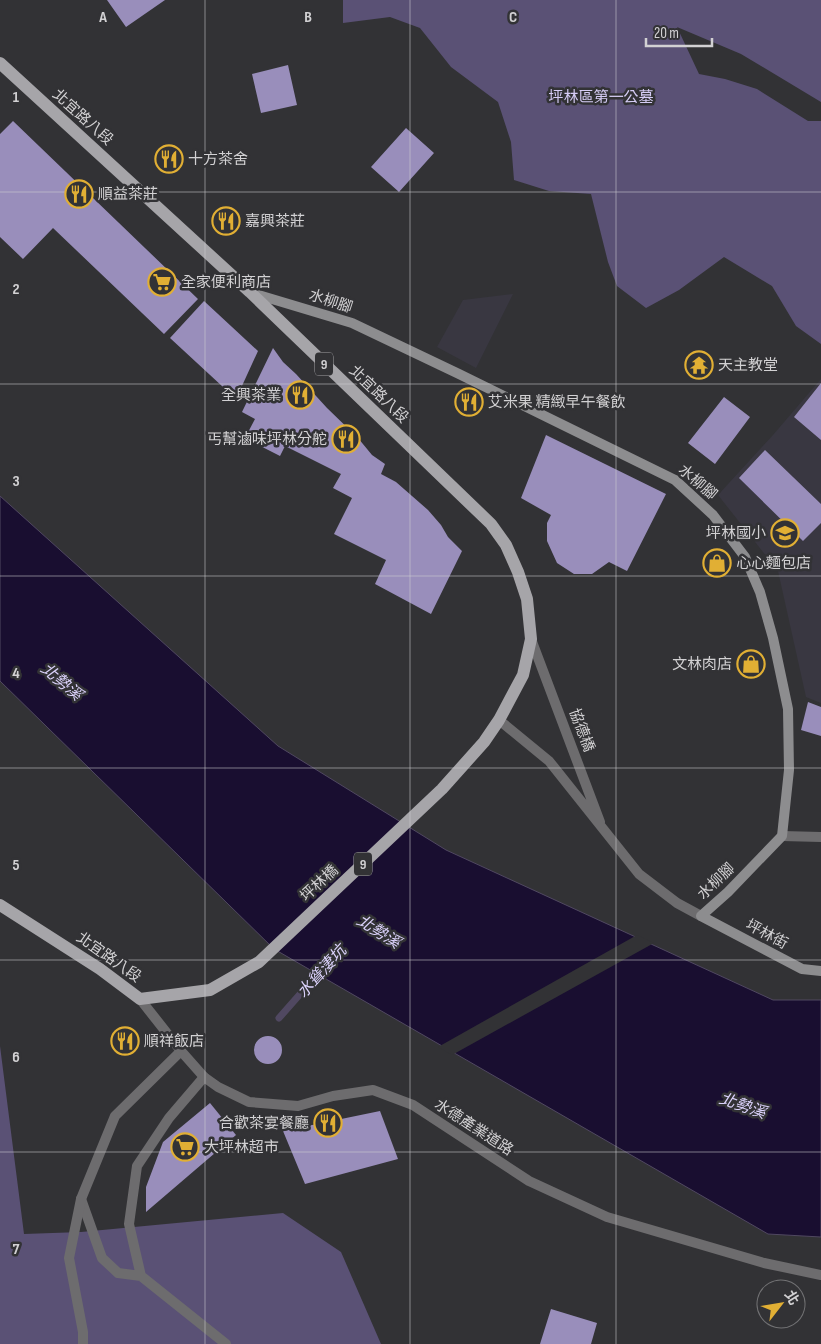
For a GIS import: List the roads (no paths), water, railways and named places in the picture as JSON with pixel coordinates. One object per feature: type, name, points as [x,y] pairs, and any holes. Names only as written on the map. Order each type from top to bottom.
[{"type":"main road","name":"北宜路八段","points":[[0,63],[250,292],[491,524],[506,545],[518,572],[526,599],[532,638],[523,674],[499,720]]},
{"type":"main road","name":"水柳腳","points":[[250,292],[352,323],[675,480],[714,515],[745,557],[760,592],[773,638],[788,710],[789,770],[782,836],[728,892],[701,916]]},
{"type":"main road","name":"坪林橋","points":[[210,990],[259,962],[442,789],[484,742],[499,720]]},
{"type":"main road","name":"北宜路八段","points":[[0,905],[100,969],[140,999],[210,990]]},
{"type":"main road","name":"坪林街","points":[[701,916],[802,970],[821,971]]},
{"type":"street","name":"協德橋","points":[[532,638],[604,832]]},
{"type":"street","name":"協德橋","points":[[499,720],[549,761],[639,874],[678,903],[701,916]]},
{"type":"street","points":[[782,836],[821,837]]},
{"type":"street","name":"水德產業道路","points":[[140,999],[204,1077],[218,1087],[249,1102],[298,1106],[333,1096],[373,1090],[413,1105],[530,1181],[607,1217],[764,1263],[821,1275]]},
{"type":"street","points":[[83,1344],[83,1332],[69,1258],[81,1199],[115,1116],[181,1051]]},
{"type":"street","points":[[141,1276],[129,1224],[137,1166],[169,1118],[204,1077]]},
{"type":"street","points":[[81,1199],[102,1258],[118,1272],[141,1276],[226,1344]]},
{"type":"street","points":[[77,1344],[83,1332]]},
{"type":"water","name":"北勢溪","points":[[0,496],[278,746],[446,850],[773,1000],[821,1000],[821,1237],[768,1234],[274,949],[0,681]]},
{"type":"waterway","name":"水聳淒坑","points":[[279,1018],[323,968]]},
{"type":"place","name":"十方茶舍","points":[[169,159]]},
{"type":"place","name":"順益茶莊","points":[[79,194]]},
{"type":"place","name":"嘉興茶莊","points":[[226,221]]},
{"type":"place","name":"全家便利商店","points":[[162,282]]},
{"type":"place","name":"天主教堂","points":[[699,365]]},
{"type":"place","name":"全興茶業","points":[[300,395]]},
{"type":"place","name":"艾米果 精緻早午餐飲","points":[[469,402]]},
{"type":"place","name":"丐幫滷味坪林分舵","points":[[346,439]]},
{"type":"place","name":"坪林國小","points":[[785,533]]},
{"type":"place","name":"心心麵包店","points":[[717,563]]},
{"type":"place","name":"文林肉店","points":[[751,664]]},
{"type":"place","name":"順祥飯店","points":[[125,1041]]},
{"type":"place","name":"合歡茶宴餐廳","points":[[328,1123]]},
{"type":"place","name":"大坪林超市","points":[[185,1147]]},
{"type":"park label","name":"坪林區第一公墓","points":[[601,97]]}]
